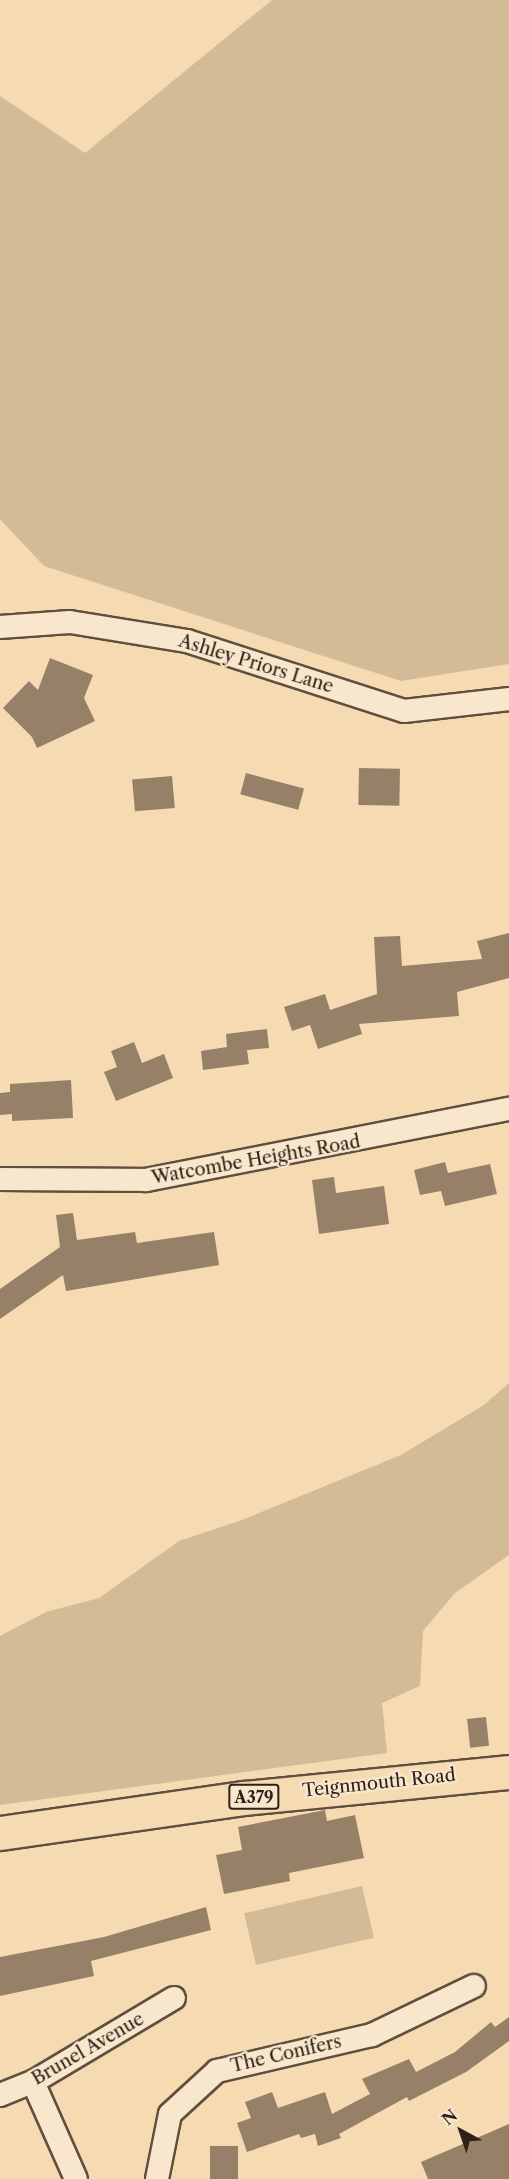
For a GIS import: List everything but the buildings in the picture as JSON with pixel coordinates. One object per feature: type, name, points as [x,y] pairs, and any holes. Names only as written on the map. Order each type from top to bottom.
[{"type":"main road","name":"Teignmouth Road","points":[[0,1833],[244,1798],[509,1772]]},
{"type":"street","name":"Ashley Priors Lane","points":[[0,627],[70,622],[188,641],[404,711],[509,699]]},
{"type":"street","name":"Watcombe Heights Road","points":[[0,1179],[146,1180],[509,1109]]},
{"type":"street","name":"The Conifers","points":[[157,2179],[170,2114],[217,2071],[372,2035],[474,1986]]},
{"type":"street","name":"Brunel Avenue","points":[[0,2095],[33,2082],[174,1998]]},
{"type":"street","points":[[33,2082],[76,2179]]},
{"type":"shaded area","points":[[272,0],[509,0],[509,664],[401,681],[44,566],[0,519],[0,96],[85,153]]},
{"type":"shaded area","points":[[509,1383],[509,1555],[455,1593],[423,1631],[420,1686],[382,1703],[387,1753],[0,1805],[0,1636],[46,1612],[99,1598],[179,1541],[242,1520],[401,1455],[484,1405]]},
{"type":"shaded area","points":[[362,1886],[374,1938],[256,1965],[244,1913]]}]
